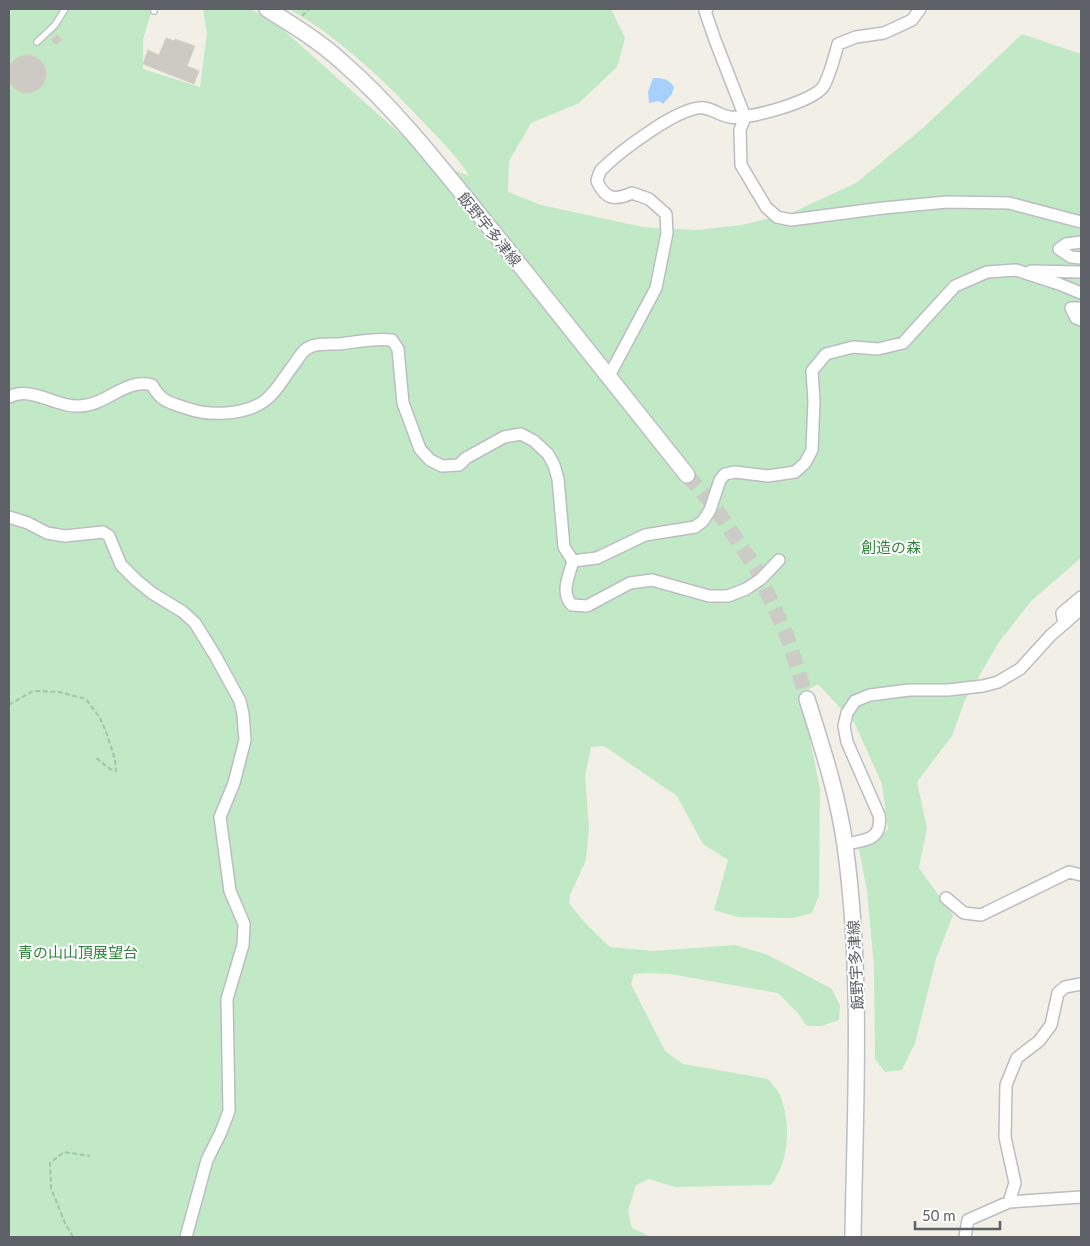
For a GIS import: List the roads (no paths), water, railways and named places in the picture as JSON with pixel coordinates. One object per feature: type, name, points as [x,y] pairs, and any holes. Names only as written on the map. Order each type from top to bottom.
[{"type":"main road","name":"飯野宇多津線","points":[[267,9],[294,26],[341,61],[386,105],[431,155],[687,475]]},
{"type":"main road","name":"飯野宇多津線","points":[[807,699],[830,774],[845,844],[854,938],[857,1020],[853,1237]]},
{"type":"street","points":[[707,9],[715,40],[745,117],[740,130],[741,165],[766,207],[777,217],[791,220],[947,202],[1009,202],[1081,222]]},
{"type":"street","points":[[609,376],[656,288],[667,233],[666,214],[649,200],[632,193],[621,198],[611,197],[601,188],[597,181],[600,172],[623,150],[663,123],[690,110],[704,108],[730,117],[745,117],[777,109],[807,98],[822,87],[838,44],[856,37],[884,33],[912,20],[920,9]]},
{"type":"street","points":[[1081,242],[1066,244],[1059,249],[1071,258],[1081,258]]},
{"type":"street","points":[[573,561],[597,558],[645,535],[695,527],[704,521],[710,510],[720,480],[725,474],[735,472],[768,476],[795,472],[805,464],[812,450],[814,401],[812,371],[826,354],[853,347],[878,349],[903,343],[955,286],[987,272],[1016,270],[1081,272]]},
{"type":"street","points":[[1016,270],[1081,293]]},
{"type":"street","points":[[1081,308],[1071,308],[1076,318],[1081,320]]},
{"type":"street","points":[[9,397],[26,393],[78,407],[93,405],[131,384],[142,382],[152,385],[158,395],[166,401],[196,411],[216,413],[246,410],[262,402],[273,393],[300,354],[313,346],[380,338],[392,340],[398,348],[403,403],[420,449],[430,460],[442,466],[459,464],[466,458],[504,437],[521,434],[534,441],[548,454],[558,479],[564,547],[573,561],[565,592],[572,605],[587,606],[630,583],[652,580],[709,596],[728,596],[746,589],[760,579],[779,560]]},
{"type":"street","points":[[9,517],[28,523],[47,534],[64,536],[103,532],[109,536],[121,565],[152,593],[183,612],[195,623],[240,701],[245,740],[234,783],[220,817],[230,891],[244,924],[243,945],[227,999],[229,1110],[221,1132],[207,1160],[186,1237]]},
{"type":"street","points":[[1064,624],[1062,613],[1081,597]]},
{"type":"street","points":[[845,844],[867,840],[876,834],[881,825],[879,815],[847,742],[844,726],[847,713],[856,701],[870,694],[909,690],[948,690],[983,686],[998,682],[1020,669],[1051,635],[1081,609]]},
{"type":"street","points":[[946,898],[964,913],[981,915],[1069,872],[1081,875]]},
{"type":"street","points":[[1009,1202],[1015,1183],[1005,1137],[1006,1085],[1017,1058],[1040,1041],[1051,1024],[1058,994],[1065,987],[1081,984]]},
{"type":"street","points":[[965,1237],[968,1220],[1009,1202],[1081,1197]]},
{"type":"lane","points":[[37,42],[55,25],[65,9]]},
{"type":"water","points":[[653,78],[660,78],[670,82],[674,87],[672,94],[663,104],[659,101],[649,103],[648,92]]},
{"type":"tunnel","points":[[687,475],[714,506],[756,568],[787,636],[807,699]]},
{"type":"park label","name":"創造の森","points":[[891,547]]},
{"type":"park label","name":"青の山山頂展望台","points":[[78,952]]}]
